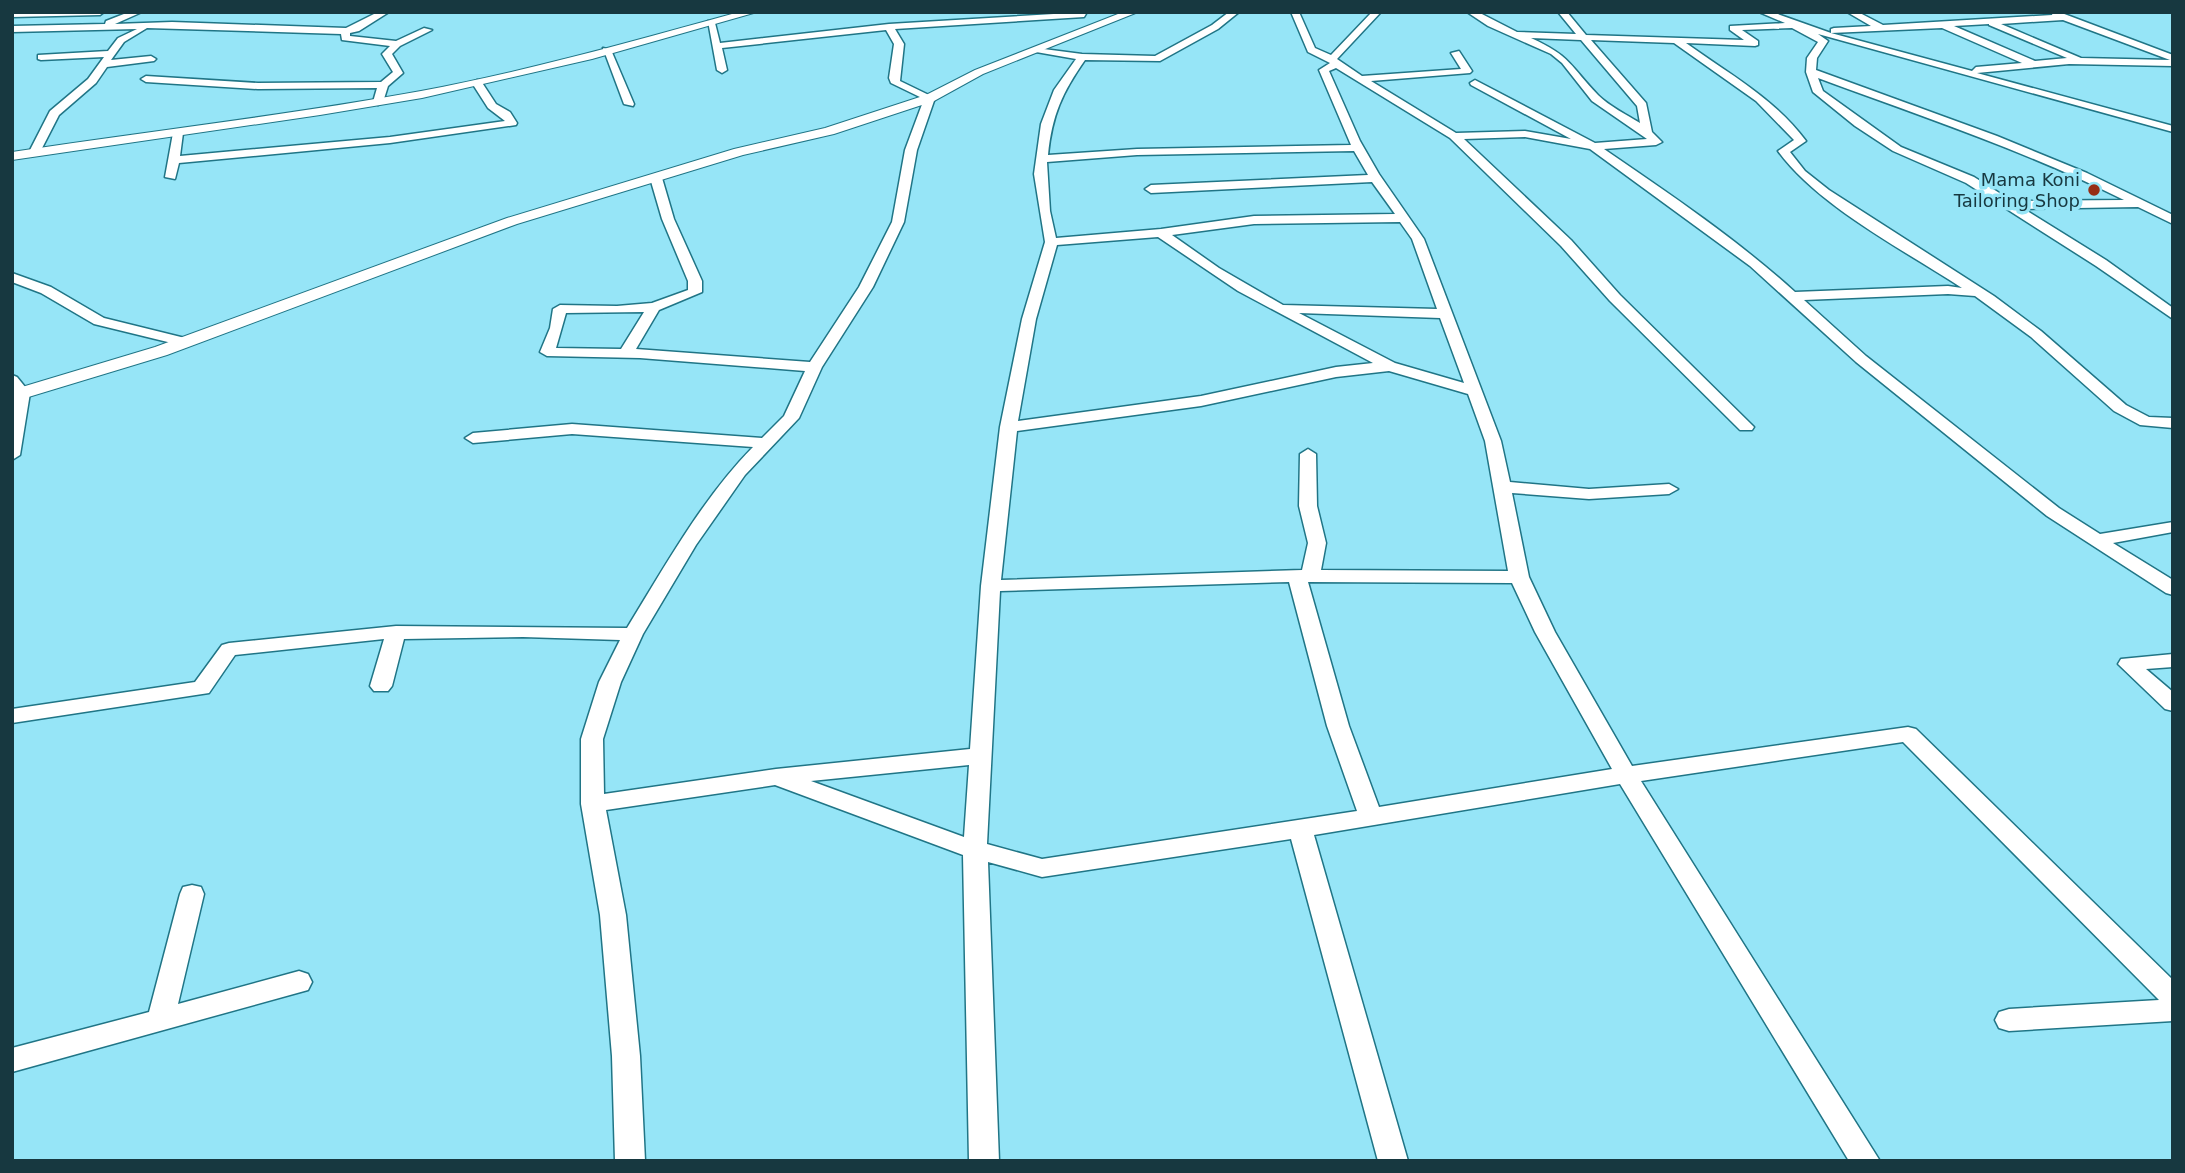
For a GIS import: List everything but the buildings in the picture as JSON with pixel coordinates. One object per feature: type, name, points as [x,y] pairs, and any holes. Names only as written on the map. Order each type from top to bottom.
[{"type":"street","points":[[12,13],[100,12]]},
{"type":"street","points":[[98,28],[138,12]]},
{"type":"street","points":[[12,29],[172,25],[346,31],[385,12]]},
{"type":"street","points":[[12,455],[15,389],[184,342],[512,222],[739,152],[829,131],[930,98],[979,72],[1133,12]]},
{"type":"street","points":[[1039,50],[1082,57],[1157,58],[1215,27],[1236,12]]},
{"type":"street","points":[[1295,12],[1311,50],[1334,61],[1454,136],[1566,243],[1615,298],[1746,428]]},
{"type":"street","points":[[1377,12],[1324,70],[1358,148],[1418,239],[1493,441],[1519,577],[1545,632],[1626,775],[1865,1161]]},
{"type":"street","points":[[1454,136],[1525,134],[1593,146],[1656,142],[1596,99],[1560,57],[1490,24],[1471,12]]},
{"type":"street","points":[[1562,12],[1642,105],[1647,133]]},
{"type":"street","points":[[1763,12],[1819,33],[2173,129]]},
{"type":"street","points":[[1851,12],[1880,27]]},
{"type":"street","points":[[2052,12],[2173,60]]},
{"type":"street","points":[[12,156],[378,102],[477,83],[745,13]]},
{"type":"street","points":[[718,46],[889,27],[1082,13],[1098,25]]},
{"type":"street","points":[[1819,33],[2067,17]]},
{"type":"street","points":[[1988,21],[2084,61]]},
{"type":"street","points":[[711,23],[722,70]]},
{"type":"street","points":[[1940,24],[2034,64]]},
{"type":"street","points":[[1518,35],[1755,43],[1733,28],[1794,25],[1823,41],[1812,58],[1811,72],[1818,92],[1885,142],[1970,180],[2101,262],[2173,315]]},
{"type":"street","points":[[35,152],[54,113],[92,81],[121,40],[148,27]]},
{"type":"street","points":[[889,27],[899,44],[894,78],[896,83],[930,98]]},
{"type":"street","points":[[378,102],[383,85],[398,73],[387,54],[397,44],[427,30]]},
{"type":"street","points":[[346,31],[345,38],[397,44]]},
{"type":"street","points":[[1678,42],[1747,87],[1780,117],[1800,141],[1784,151],[1801,173],[1844,206],[1929,258],[2036,334],[2120,408],[2146,422],[2173,423]]},
{"type":"street","points":[[606,50],[629,104]]},
{"type":"street","points":[[1359,79],[1467,71],[1456,53]]},
{"type":"street","points":[[41,57],[112,54]]},
{"type":"street","points":[[984,1161],[975,850],[991,586],[1008,427],[1029,319],[1051,242],[1044,211],[1041,159],[1046,124],[1055,98],[1082,57]]},
{"type":"street","points":[[105,64],[151,60]]},
{"type":"street","points":[[1964,71],[2084,61],[2173,60]]},
{"type":"street","points":[[1811,72],[1993,138],[2083,175],[2173,220]]},
{"type":"street","points":[[146,79],[258,86],[383,85]]},
{"type":"street","points":[[173,160],[403,138],[512,123],[506,114],[492,106],[477,83]]},
{"type":"street","points":[[1475,83],[1593,146],[1704,224],[1755,263],[1872,368],[2053,512],[2166,584],[2173,598]]},
{"type":"street","points":[[630,1161],[626,1056],[613,915],[593,804],[592,739],[610,682],[633,634],[687,545],[731,482],[791,418],[814,367],[866,287],[898,222],[911,150],[930,98]]},
{"type":"street","points":[[171,177],[178,133]]},
{"type":"street","points":[[1041,159],[1137,152],[1358,148]]},
{"type":"street","points":[[656,178],[668,219],[695,281],[695,292],[654,307],[617,310],[560,309],[557,328],[547,352],[626,354],[814,367]]},
{"type":"street","points":[[1151,189],[1376,178]]},
{"type":"street","points":[[2010,205],[2141,204],[2173,208]]},
{"type":"street","points":[[1051,242],[1161,233],[1254,220],[1404,218]]},
{"type":"street","points":[[1161,233],[1180,248],[1281,307],[1390,366],[1475,391]]},
{"type":"street","points":[[1918,292],[1951,275]]},
{"type":"street","points":[[12,277],[46,290],[99,321],[184,342]]},
{"type":"street","points":[[1791,296],[1948,290],[1983,295]]},
{"type":"street","points":[[626,354],[654,307]]},
{"type":"street","points":[[1281,307],[1446,314]]},
{"type":"street","points":[[1008,427],[1201,401],[1336,372],[1390,366]]},
{"type":"street","points":[[473,438],[572,429],[766,443]]},
{"type":"street","points":[[1308,454],[1308,506],[1317,543],[1304,576],[1338,726],[1371,817]]},
{"type":"street","points":[[1502,487],[1589,494],[1670,489]]},
{"type":"street","points":[[2097,540],[2173,527]]},
{"type":"street","points":[[991,586],[1304,576],[1519,577]]},
{"type":"street","points":[[12,716],[202,688],[229,649],[396,632],[633,634]]},
{"type":"street","points":[[381,686],[396,632]]},
{"type":"street","points":[[2173,660],[2127,664],[2173,704]]},
{"type":"street","points":[[776,778],[975,850],[1042,868],[1626,775],[1908,734],[2173,998]]},
{"type":"street","points":[[593,804],[776,778],[981,756]]},
{"type":"street","points":[[1300,829],[1393,1161]]},
{"type":"street","points":[[160,1020],[192,894]]},
{"type":"street","points":[[12,1060],[299,982]]},
{"type":"street","points":[[2009,1020],[2173,1010]]},
{"type":"place","name":"Mama Koni Tailoring Shop","points":[[2094,190]]}]
